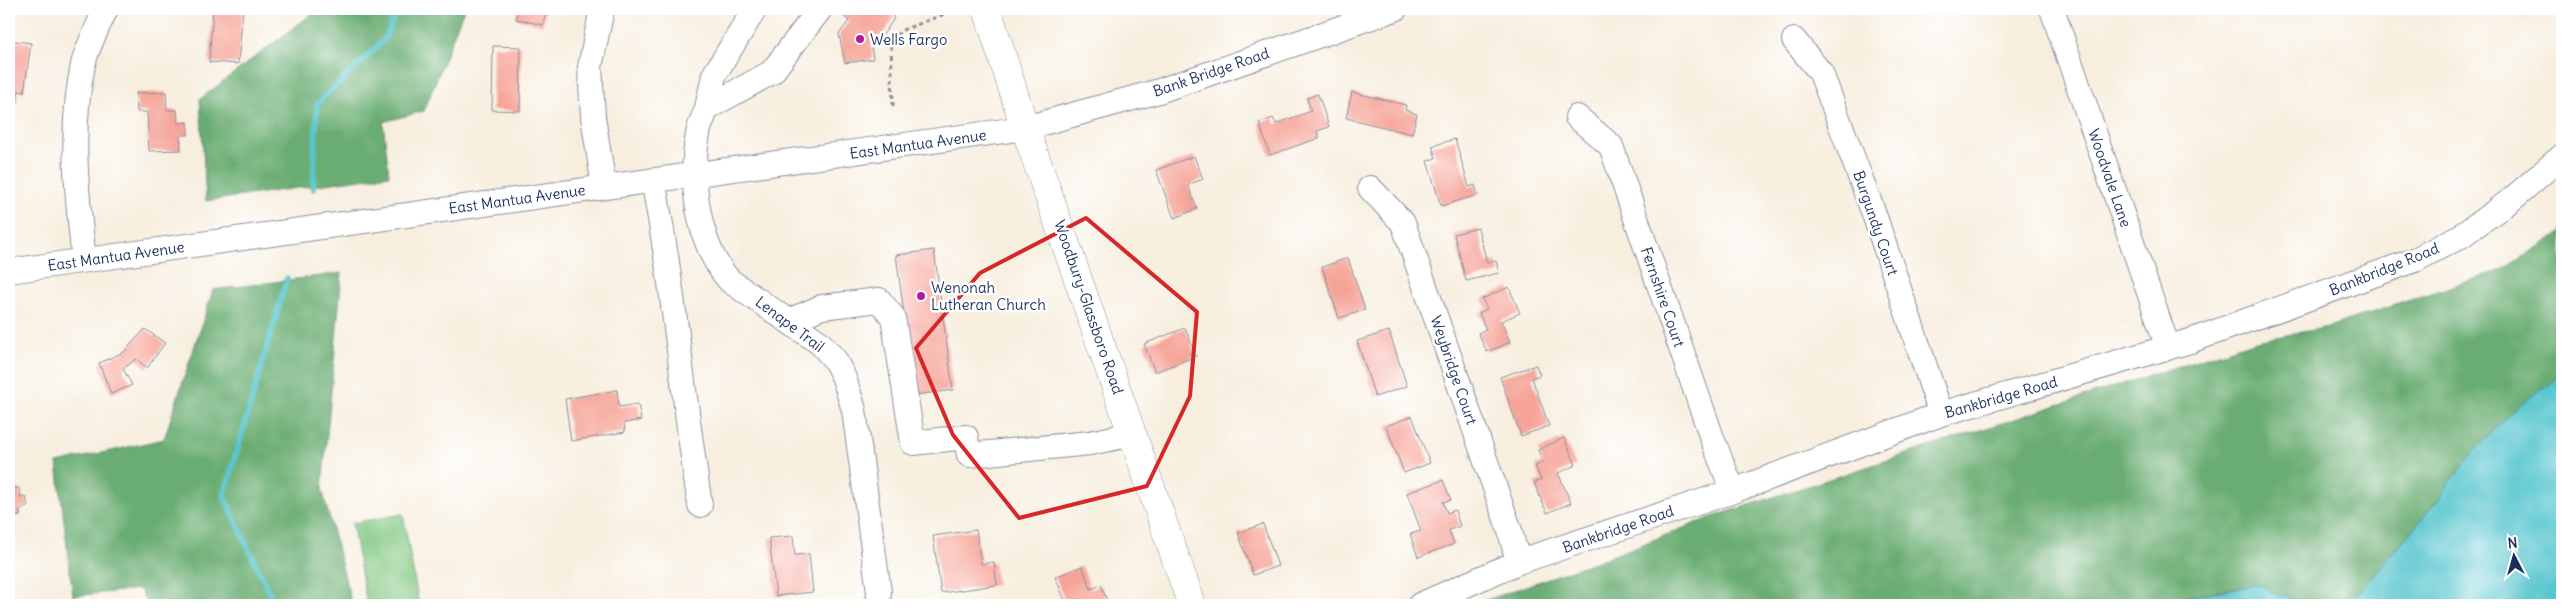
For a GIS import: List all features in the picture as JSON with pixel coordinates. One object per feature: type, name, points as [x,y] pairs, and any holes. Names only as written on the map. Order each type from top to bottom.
[{"type":"main road","name":"Woodbury-Glassboro Road","points":[[987,9],[1025,128],[1192,605]]},
{"type":"street","points":[[84,260],[75,159],[76,108],[83,64],[106,9]]},
{"type":"street","points":[[602,9],[590,67],[593,117],[604,187]]},
{"type":"street","name":"Lenape Trail","points":[[755,9],[714,75],[707,108],[698,134],[694,175],[705,240],[716,263],[730,281],[820,343],[835,360],[844,378],[854,410],[879,592],[878,605]]},
{"type":"street","points":[[707,108],[772,72],[820,9]]},
{"type":"street","name":"Bank Bridge Road","points":[[1025,128],[1159,90],[1365,14],[1395,9]]},
{"type":"street","name":"Woodvale Lane","points":[[2052,9],[2168,348]]},
{"type":"street","name":"Burgundy Court","points":[[1794,40],[1821,73],[1874,214],[1941,414]]},
{"type":"street","name":"Fernshire Court","points":[[1577,117],[1611,146],[1712,438],[1733,490]]},
{"type":"street","name":"East Mantua Avenue","points":[[9,271],[1025,128]]},
{"type":"street","name":"Bankbridge Road","points":[[1420,605],[1518,562],[1733,490],[1941,414],[2168,348],[2415,260],[2461,236],[2511,200],[2562,156]]},
{"type":"street","points":[[653,180],[667,254],[700,505]]},
{"type":"street","name":"Weybridge Court","points":[[1370,188],[1403,223],[1510,531],[1518,562]]},
{"type":"street","points":[[788,321],[822,307],[879,300],[893,317],[913,443],[966,437],[969,455],[1090,443],[1133,434]]},
{"type":"path","points":[[893,106],[891,45],[900,32],[950,12]]},
{"type":"highlighted area","points":[[1086,218],[1197,312],[1190,396],[1147,486],[1019,518],[953,435],[916,348],[980,273]]},
{"type":"green space","points":[[318,9],[464,9],[424,111],[383,122],[389,175],[206,201],[200,99]]},
{"type":"green space","points":[[2562,232],[2562,375],[2516,409],[2348,605],[2317,605],[2246,586],[2138,605],[1472,605],[1617,554],[1709,518],[2256,341],[2328,327],[2502,270]]},
{"type":"green space","points":[[342,273],[322,489],[352,605],[147,605],[140,589],[73,596],[57,463],[164,439],[213,290]]},
{"type":"green space","points":[[403,514],[419,605],[367,605],[352,523]]},
{"type":"water","points":[[2562,375],[2562,605],[2348,605],[2438,500],[2455,475],[2484,441],[2521,404]]},
{"type":"water","points":[[2256,585],[2264,586],[2273,593],[2317,605],[2138,605]]},
{"type":"building","points":[[213,9],[243,9],[238,64],[209,62]]},
{"type":"building","points":[[518,9],[546,9],[543,25],[516,19]]},
{"type":"building","name":"Wells Fargo","points":[[835,9],[903,9],[894,12],[893,20],[876,45],[871,44],[873,59],[845,63],[839,34],[849,21]]},
{"type":"building","points":[[9,40],[31,43],[24,92],[18,91],[17,103],[9,102]]},
{"type":"building","points":[[493,46],[521,47],[520,111],[492,110]]},
{"type":"building","points":[[166,92],[167,110],[177,110],[178,123],[188,122],[188,135],[180,135],[181,150],[149,151],[147,112],[137,112],[136,93]]},
{"type":"building","points":[[1352,92],[1406,105],[1405,110],[1417,114],[1412,134],[1346,118]]},
{"type":"building","points":[[1318,94],[1329,127],[1317,131],[1319,138],[1270,155],[1259,123],[1273,118],[1276,124],[1311,111],[1307,98]]},
{"type":"building","points":[[1455,139],[1469,187],[1475,185],[1478,195],[1441,206],[1427,161],[1436,158],[1432,146]]},
{"type":"building","points":[[1194,156],[1203,179],[1188,185],[1197,209],[1174,218],[1156,170]]},
{"type":"building","points":[[9,164],[13,186],[9,187]]},
{"type":"building","points":[[1478,228],[1487,263],[1496,261],[1499,273],[1466,281],[1454,234]]},
{"type":"building","name":"Wenonah Lutheran Church","points":[[934,250],[953,390],[915,395],[896,255]]},
{"type":"building","points":[[1348,258],[1365,310],[1339,318],[1322,267]]},
{"type":"building","points":[[1509,287],[1520,313],[1501,321],[1510,342],[1487,352],[1478,333],[1486,329],[1479,313],[1487,309],[1482,299]]},
{"type":"building","points":[[1185,328],[1196,356],[1155,372],[1144,344]]},
{"type":"building","points":[[145,329],[165,343],[147,368],[136,359],[123,369],[132,385],[111,394],[99,363],[124,352]]},
{"type":"building","points":[[1389,331],[1407,386],[1375,397],[1357,341]]},
{"type":"building","points":[[1536,365],[1540,375],[1532,378],[1549,426],[1521,436],[1500,377]]},
{"type":"building","points":[[617,390],[619,407],[638,404],[641,420],[624,423],[625,432],[571,441],[565,399]]},
{"type":"building","points":[[1412,416],[1430,463],[1404,473],[1386,426]]},
{"type":"building","points":[[1564,438],[1576,465],[1558,473],[1571,503],[1547,513],[1534,483],[1541,480],[1535,466],[1543,463],[1538,450]]},
{"type":"building","points":[[1443,480],[1451,500],[1443,502],[1447,513],[1455,510],[1460,526],[1449,530],[1454,544],[1418,557],[1410,534],[1421,531],[1407,493]]},
{"type":"building","points":[[19,488],[21,497],[26,497],[28,506],[20,509],[20,516],[9,517],[9,489]]},
{"type":"building","points":[[1263,524],[1278,566],[1253,575],[1238,533]]},
{"type":"building","points":[[976,530],[981,564],[994,562],[997,585],[941,593],[933,536]]},
{"type":"building","points":[[793,536],[795,555],[809,554],[813,592],[776,596],[769,538]]},
{"type":"building","points":[[1082,566],[1091,589],[1101,585],[1109,605],[1067,605],[1055,577]]},
{"type":"waterway","points":[[313,189],[317,104],[385,39],[397,9]]},
{"type":"waterway","points":[[275,605],[224,496],[287,278]]},
{"type":"place","name":"Wells Fargo","points":[[860,39]]},
{"type":"place","name":"Wenonah Lutheran Church","points":[[921,296]]}]
